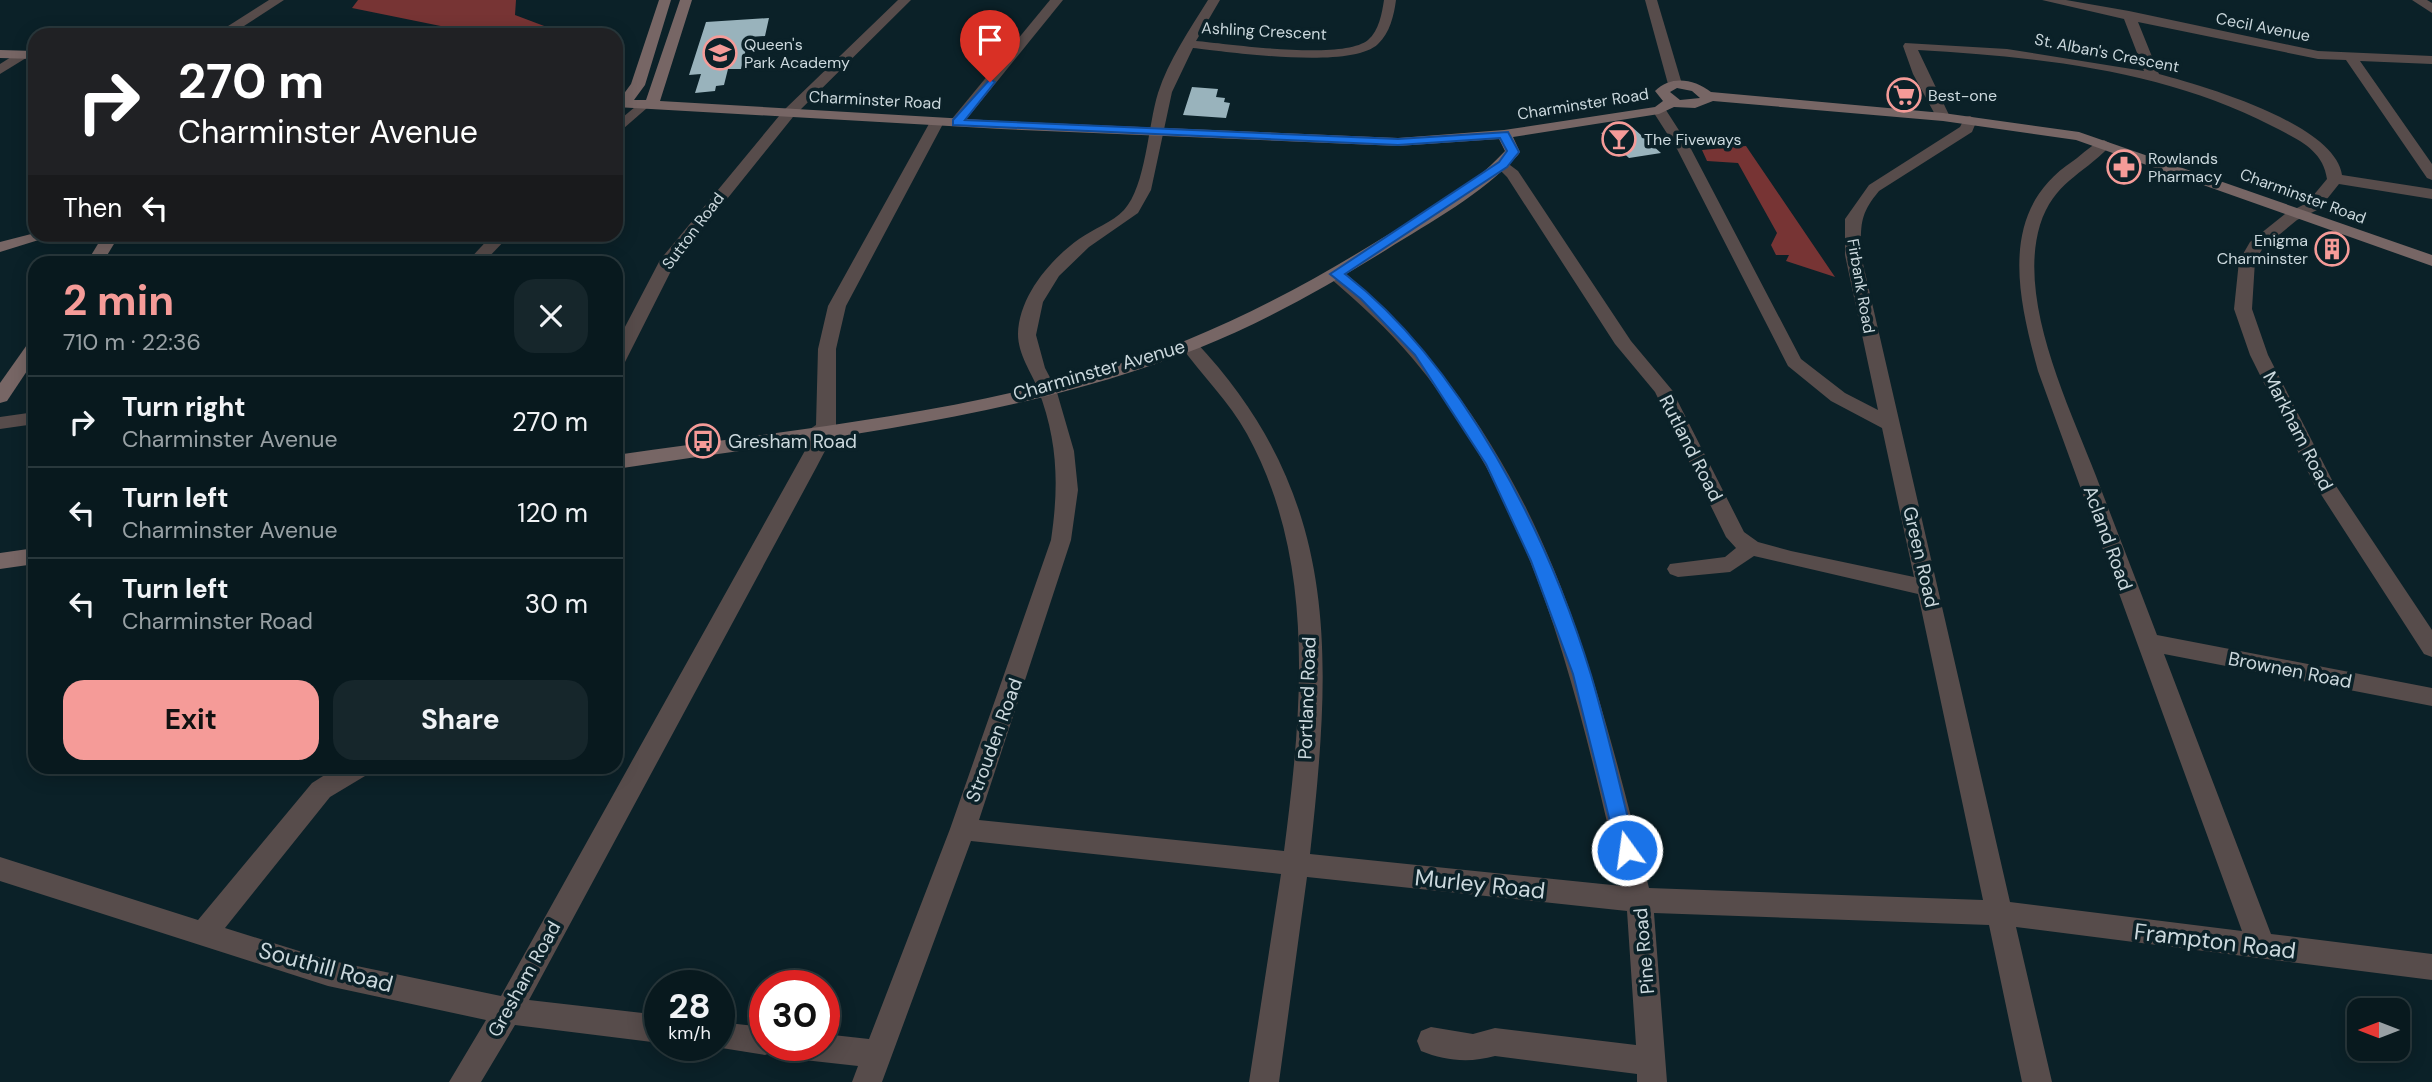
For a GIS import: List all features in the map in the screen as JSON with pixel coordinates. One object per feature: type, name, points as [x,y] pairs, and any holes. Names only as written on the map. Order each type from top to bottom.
[{"type":"main road","points":[[623,100],[638,85],[665,0]]},
{"type":"main road","points":[[647,105],[685,0]]},
{"type":"main road","points":[[0,54],[28,55]]},
{"type":"main road","points":[[1666,106],[1662,91],[1675,84],[1696,87],[1707,96]]},
{"type":"main road","name":"Charminster Road","points":[[623,103],[937,122],[1398,142],[1504,134],[1666,106],[1702,103],[1707,96],[2038,128],[2104,144],[2432,261]]},
{"type":"main road","points":[[1503,164],[1513,152],[1504,134]]},
{"type":"main road","name":"Charminster Avenue","points":[[623,461],[822,431],[1047,389],[1189,345],[1250,319],[1336,274],[1503,164]]},
{"type":"main road","points":[[0,247],[28,240]]},
{"type":"main road","points":[[0,397],[28,356]]},
{"type":"main road","points":[[0,561],[28,557]]},
{"type":"street","points":[[232,28],[278,0]]},
{"type":"street","name":"Sutton Road","points":[[623,348],[666,264],[790,113],[905,0]]},
{"type":"street","points":[[957,122],[1057,0]]},
{"type":"street","name":"Strouden Road","points":[[867,1082],[963,829],[1034,627],[1061,540],[1068,490],[1064,451],[1047,389],[1036,368],[1027,335],[1034,302],[1052,273],[1083,244],[1130,213],[1143,190],[1154,131],[1165,92],[1188,44],[1214,0]]},
{"type":"street","name":"Ashling Crescent","points":[[1188,44],[1315,53],[1358,49],[1367,47],[1378,38],[1390,0]]},
{"type":"street","points":[[1651,0],[1658,18],[1663,53],[1675,84]]},
{"type":"street","name":"Cecil Avenue","points":[[2048,0],[2129,15],[2233,40],[2351,58],[2432,60]]},
{"type":"street","points":[[2418,0],[2432,9]]},
{"type":"street","points":[[2129,15],[2153,77]]},
{"type":"street","name":"St. Alban's Crescent","points":[[1943,117],[1916,64],[1910,46],[2049,59],[2153,77],[2205,92],[2275,121],[2317,145],[2332,161],[2335,179]]},
{"type":"street","points":[[0,69],[28,56]]},
{"type":"street","points":[[2351,58],[2432,175]]},
{"type":"street","points":[[623,125],[647,105]]},
{"type":"street","points":[[1666,106],[1684,149],[1794,362],[1838,397],[1870,417],[1891,425]]},
{"type":"street","name":"Firbank Road","points":[[1891,425],[1853,255],[1853,219],[1861,203],[1874,188],[1967,129],[1970,120]]},
{"type":"street","name":"Gresham Road","points":[[464,1082],[508,1011],[817,447],[822,431],[827,349],[836,306],[937,122]]},
{"type":"street","name":"Acland Road","points":[[2104,144],[2058,180],[2045,199],[2029,245],[2025,285],[2048,370],[2262,947]]},
{"type":"street","name":"Rutland Road","points":[[1503,164],[1513,174],[1624,344],[1662,390],[1702,463],[1736,537],[1751,548]]},
{"type":"street","points":[[2300,214],[2313,206],[2335,179],[2432,194]]},
{"type":"street","name":"Markham Road","points":[[2300,214],[2291,217],[2256,245],[2247,261],[2243,282],[2246,323],[2323,482],[2432,648]]},
{"type":"street","points":[[481,256],[495,242]]},
{"type":"street","name":"Pine Road","points":[[1336,274],[1365,296],[1420,353],[1493,463],[1539,561],[1582,674],[1639,900],[1652,1072]]},
{"type":"street","name":"Portland Road","points":[[1189,345],[1219,375],[1250,418],[1276,469],[1299,538],[1310,615],[1310,711],[1296,864],[1264,1082]]},
{"type":"street","points":[[0,423],[28,419]]},
{"type":"street","name":"Green Road","points":[[1891,425],[2037,1082]]},
{"type":"street","points":[[1678,569],[1730,564],[1751,548],[1928,588]]},
{"type":"street","name":"Brownen Road","points":[[2147,642],[2432,697]]},
{"type":"street","points":[[205,932],[321,790],[348,774]]},
{"type":"street","name":"Murley Road","points":[[963,829],[1639,900],[1999,913]]},
{"type":"street","name":"Southill Road","points":[[0,869],[327,973],[508,1011],[644,1027]]},
{"type":"street","name":"Frampton Road","points":[[1999,913],[2432,967]]},
{"type":"street","points":[[1431,1041],[1473,1048],[1496,1042],[1652,1072]]},
{"type":"street","points":[[840,1050],[877,1054]]},
{"type":"shaded area","points":[[358,0],[516,0],[515,15],[549,28],[451,28],[352,8]]},
{"type":"shaded area","points":[[1746,146],[1835,277],[1786,261],[1789,255],[1776,255],[1771,245],[1777,233],[1738,163],[1707,161],[1702,150]]},
{"type":"building","name":"Queen's Park Academy","points":[[769,18],[765,36],[749,37],[741,69],[728,69],[724,85],[716,86],[715,91],[695,93],[701,74],[689,75],[706,22]]},
{"type":"building","points":[[1192,87],[1218,89],[1216,97],[1225,98],[1224,102],[1230,103],[1226,118],[1183,115]]},
{"type":"building","name":"The Fiveways","points":[[1632,127],[1661,153],[1629,158],[1601,133]]},
{"type":"place","name":"Queen's Park Academy","points":[[720,53]]},
{"type":"place","name":"Best-one","points":[[1904,95]]},
{"type":"place","name":"The Fiveways","points":[[1619,139]]},
{"type":"place","name":"Rowlands Pharmacy","points":[[2124,167]]},
{"type":"place","name":"Enigma Charminster","points":[[2332,249]]},
{"type":"place","name":"Gresham Road","points":[[703,441]]},
{"type":"route","points":[[990,82],[957,122],[1398,142],[1504,134],[1513,152],[1503,164],[1472,187],[1336,274],[1365,296],[1420,353],[1493,463],[1539,561],[1582,674],[1627,850]]}]
